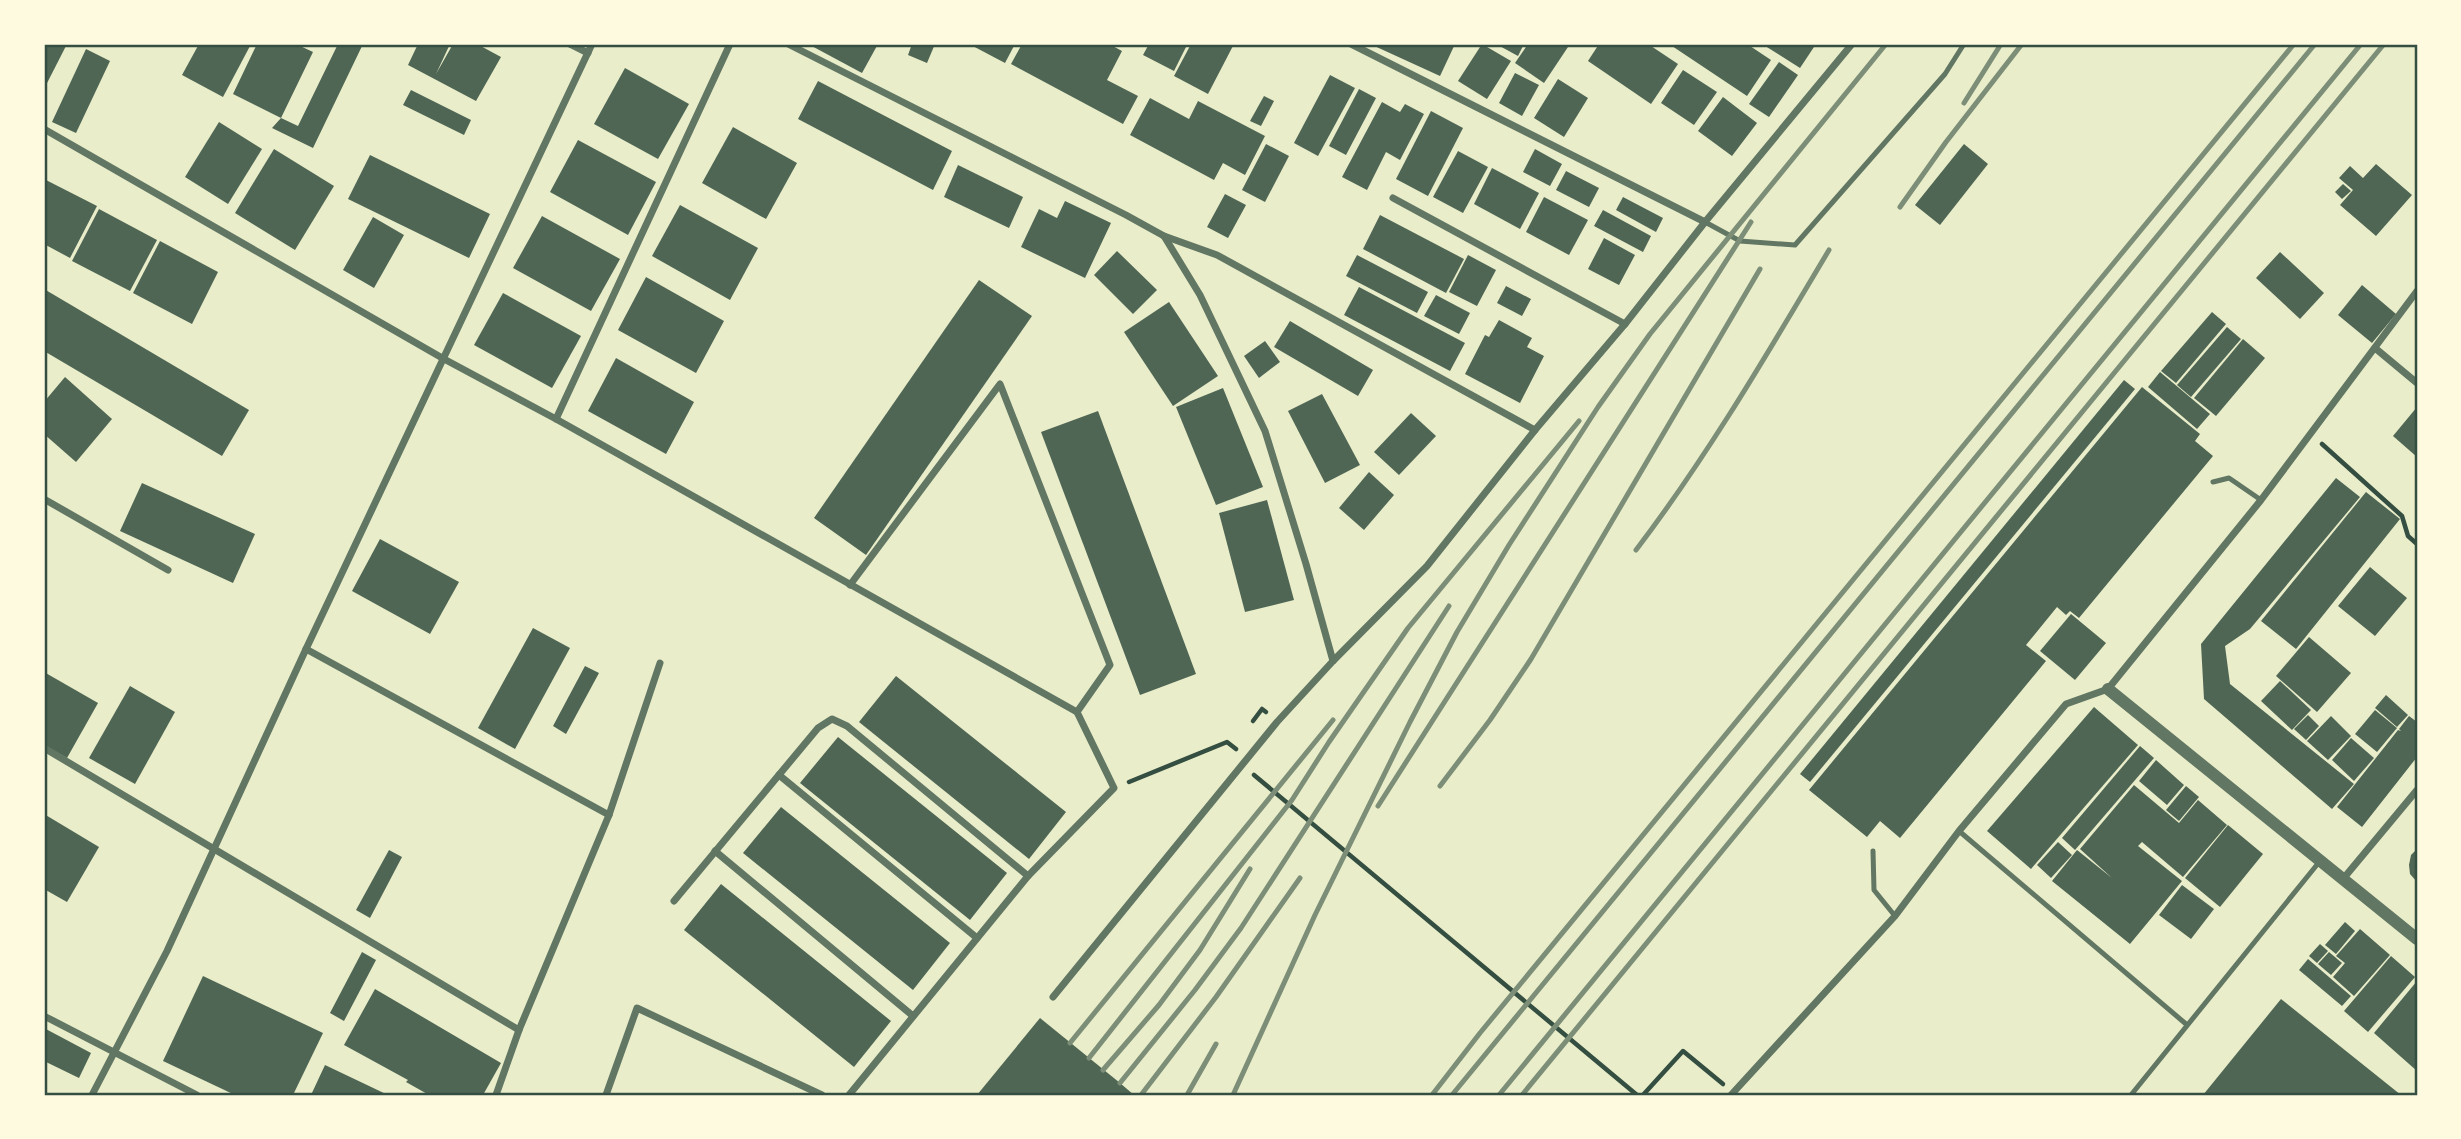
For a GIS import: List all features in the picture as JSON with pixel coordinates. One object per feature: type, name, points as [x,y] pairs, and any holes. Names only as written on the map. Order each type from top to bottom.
[{"type":"street","points":[[570,44],[588,53]]},
{"type":"street","points":[[92,1095],[167,951],[306,649],[592,44]]},
{"type":"street","points":[[556,419],[730,44]]},
{"type":"street","points":[[788,44],[1164,236],[1217,255],[1535,430]]},
{"type":"street","points":[[1351,44],[1705,222]]},
{"type":"street","points":[[1053,997],[1277,722],[1427,566],[1849,45]]},
{"type":"street","points":[[44,129],[444,359],[556,419],[1077,712],[1114,788],[1028,876],[849,1095]]},
{"type":"street","points":[[1393,198],[1625,324]]},
{"type":"street","points":[[1164,236],[1200,295],[1265,431],[1333,661]]},
{"type":"street","points":[[1733,1094],[1895,916],[1959,831],[2066,704],[2108,689],[2261,499],[2417,291]]},
{"type":"street","points":[[2375,348],[2417,383]]},
{"type":"street","points":[[850,585],[1000,384],[1110,666],[1077,712]]},
{"type":"street","points":[[44,499],[168,570]]},
{"type":"street","points":[[306,649],[609,815]]},
{"type":"street","points":[[496,1095],[519,1030],[609,815],[660,663]]},
{"type":"street","points":[[2108,689],[2417,939]]},
{"type":"street","points":[[674,901],[818,728],[832,719],[840,722],[1028,876]]},
{"type":"street","points":[[44,748],[519,1030]]},
{"type":"street","points":[[779,775],[977,938]]},
{"type":"street","points":[[2343,879],[2417,790]]},
{"type":"street","points":[[715,851],[913,1016]]},
{"type":"street","points":[[606,1095],[637,1008],[822,1095]]},
{"type":"street","points":[[44,1016],[197,1095]]},
{"type":"lane","points":[[1705,222],[1740,241],[1795,245],[1945,74],[1964,44]]},
{"type":"lane","points":[[2213,482],[2228,478],[2261,499]]},
{"type":"lane","points":[[1959,831],[2186,1024]]},
{"type":"lane","points":[[1873,851],[1874,890],[1895,916]]},
{"type":"lane","points":[[2131,1095],[2320,861]]},
{"type":"path","points":[[2311,434],[2402,516],[2408,536],[2417,544]]},
{"type":"path","points":[[1114,788],[1227,742],[1248,758]]},
{"type":"path","points":[[1249,770],[1637,1095]]},
{"type":"path","points":[[1643,1095],[1683,1051],[1733,1094]]},
{"type":"building","points":[[45,44],[67,44],[44,89],[44,47]]},
{"type":"building","points":[[199,44],[250,46],[223,97],[182,75]]},
{"type":"building","points":[[257,44],[296,44],[313,52],[281,118],[233,94]]},
{"type":"building","points":[[338,44],[363,44],[313,148],[272,128],[281,118],[298,126]]},
{"type":"building","points":[[418,44],[450,44],[436,74],[453,44],[477,44],[501,57],[476,101],[408,65]]},
{"type":"building","points":[[808,44],[878,44],[862,73]]},
{"type":"building","points":[[912,44],[935,44],[927,63],[908,55]]},
{"type":"building","points":[[969,44],[1015,44],[1005,63]]},
{"type":"building","points":[[1022,44],[1109,44],[1122,51],[1107,80],[1138,96],[1123,124],[1011,64]]},
{"type":"building","points":[[1149,44],[1187,45],[1174,71],[1143,55]]},
{"type":"building","points":[[1191,44],[1234,44],[1208,94],[1174,76]]},
{"type":"building","points":[[1370,44],[1455,44],[1440,76]]},
{"type":"building","points":[[1482,44],[1511,61],[1487,99],[1458,81]]},
{"type":"building","points":[[1496,44],[1524,44],[1518,56]]},
{"type":"building","points":[[1528,44],[1564,44],[1568,47],[1544,83],[1515,63]]},
{"type":"building","points":[[1599,44],[1648,44],[1678,64],[1651,104],[1588,61]]},
{"type":"building","points":[[1669,44],[1747,44],[1771,60],[1747,96]]},
{"type":"building","points":[[1762,44],[1816,44],[1800,68]]},
{"type":"building","points":[[86,49],[110,61],[76,133],[52,122]]},
{"type":"building","points":[[1779,62],[1798,75],[1769,117],[1749,104]]},
{"type":"building","points":[[625,68],[689,104],[658,159],[594,124]]},
{"type":"building","points":[[1683,70],[1717,92],[1694,125],[1661,103]]},
{"type":"building","points":[[1515,73],[1539,85],[1522,116],[1499,103]]},
{"type":"building","points":[[1330,75],[1355,88],[1318,156],[1294,143]]},
{"type":"building","points":[[1558,79],[1588,98],[1564,137],[1534,118]]},
{"type":"building","points":[[818,81],[952,151],[933,190],[798,119]]},
{"type":"building","points":[[1359,89],[1376,98],[1346,155],[1329,146]]},
{"type":"building","points":[[411,90],[471,120],[464,135],[403,105]]},
{"type":"building","points":[[1264,96],[1274,101],[1261,126],[1250,121]]},
{"type":"building","points":[[1723,97],[1757,123],[1732,156],[1698,131]]},
{"type":"building","points":[[1150,98],[1189,119],[1198,101],[1265,136],[1245,175],[1223,163],[1214,180],[1130,135]]},
{"type":"building","points":[[1382,102],[1400,112],[1405,104],[1424,114],[1400,160],[1386,152],[1367,190],[1342,177]]},
{"type":"building","points":[[1431,111],[1463,128],[1428,196],[1396,179]]},
{"type":"building","points":[[219,122],[262,149],[228,204],[185,177]]},
{"type":"building","points":[[733,127],[797,163],[766,219],[702,183]]},
{"type":"building","points":[[578,140],[656,182],[628,235],[550,192]]},
{"type":"building","points":[[1266,144],[1289,156],[1265,202],[1242,190]]},
{"type":"building","points":[[1964,144],[1988,164],[1940,225],[1915,205]]},
{"type":"building","points":[[274,149],[334,186],[295,250],[235,213]]},
{"type":"building","points":[[1535,149],[1562,164],[1550,186],[1523,172]]},
{"type":"building","points":[[1458,151],[1488,167],[1463,213],[1433,197]]},
{"type":"building","points":[[370,155],[490,214],[469,258],[348,199]]},
{"type":"building","points":[[2376,164],[2412,195],[2376,236],[2340,205],[2353,190],[2339,178],[2350,166],[2363,178]]},
{"type":"building","points":[[958,165],[1023,197],[1009,228],[944,197]]},
{"type":"building","points":[[1492,168],[1539,193],[1520,229],[1474,204]]},
{"type":"building","points":[[1566,171],[1599,188],[1589,207],[1556,190]]},
{"type":"building","points":[[44,179],[97,206],[70,258],[44,244]]},
{"type":"building","points":[[2343,184],[2351,191],[2342,199],[2335,192]]},
{"type":"building","points":[[1225,194],[1246,205],[1228,238],[1207,227]]},
{"type":"building","points":[[1544,197],[1588,220],[1569,255],[1526,232]]},
{"type":"building","points":[[1623,197],[1663,218],[1656,232],[1616,210]]},
{"type":"building","points":[[1065,201],[1111,223],[1085,278],[1021,247],[1039,209],[1057,218]]},
{"type":"building","points":[[680,205],[758,248],[730,300],[652,256]]},
{"type":"building","points":[[99,209],[157,240],[130,291],[72,261]]},
{"type":"building","points":[[1603,210],[1651,236],[1643,252],[1594,226]]},
{"type":"building","points":[[1380,215],[1464,259],[1446,293],[1363,249]]},
{"type":"building","points":[[542,216],[620,259],[591,311],[513,268]]},
{"type":"building","points":[[373,217],[404,235],[374,288],[343,270]]},
{"type":"building","points":[[1604,238],[1635,255],[1619,285],[1588,269]]},
{"type":"building","points":[[160,241],[218,272],[192,324],[133,293]]},
{"type":"building","points":[[1117,251],[1157,290],[1133,314],[1094,275]]},
{"type":"building","points":[[2280,252],[2324,293],[2300,319],[2256,278]]},
{"type":"building","points":[[1357,255],[1428,292],[1417,313],[1346,276]]},
{"type":"building","points":[[1468,255],[1496,270],[1477,306],[1449,292]]},
{"type":"building","points":[[646,277],[724,321],[696,373],[618,330]]},
{"type":"building","points":[[979,280],[1032,316],[866,555],[814,518]]},
{"type":"building","points":[[2362,285],[2396,314],[2372,343],[2338,315]]},
{"type":"building","points":[[1506,286],[1531,299],[1522,316],[1497,303]]},
{"type":"building","points":[[1359,287],[1465,343],[1450,371],[1344,315]]},
{"type":"building","points":[[44,289],[249,410],[222,456],[44,351]]},
{"type":"building","points":[[503,293],[581,336],[552,388],[474,345]]},
{"type":"building","points":[[1436,295],[1470,313],[1459,334],[1424,316]]},
{"type":"building","points":[[1169,302],[1218,376],[1173,406],[1124,332]]},
{"type":"building","points":[[2212,312],[2226,324],[2176,383],[2161,371]]},
{"type":"building","points":[[1499,320],[1532,338],[1527,347],[1544,356],[1520,403],[1465,374],[1485,335],[1489,337]]},
{"type":"building","points":[[1290,321],[1373,370],[1358,396],[1274,347]]},
{"type":"building","points":[[2227,327],[2241,339],[2191,397],[2177,385]]},
{"type":"building","points":[[2243,339],[2265,358],[2216,416],[2194,398]]},
{"type":"building","points":[[1265,341],[1280,362],[1259,378],[1244,356]]},
{"type":"building","points":[[616,358],[694,402],[666,454],[588,411]]},
{"type":"building","points":[[2160,372],[2210,414],[2197,429],[2148,387]]},
{"type":"building","points":[[65,377],[112,419],[76,462],[44,434],[44,402]]},
{"type":"building","points":[[2124,380],[2135,389],[1810,782],[1800,774]]},
{"type":"building","points":[[2142,387],[2200,434],[2195,441],[2213,456],[2079,618],[2070,611],[2066,615],[2057,607],[2026,645],[2046,661],[1900,838],[1880,821],[1867,837],[1809,790]]},
{"type":"building","points":[[1223,388],[1263,487],[1216,505],[1176,407]]},
{"type":"building","points":[[1322,394],[1360,465],[1325,483],[1288,411]]},
{"type":"building","points":[[2417,407],[2417,457],[2393,436]]},
{"type":"building","points":[[1098,411],[1196,674],[1140,695],[1041,432]]},
{"type":"building","points":[[1411,413],[1436,436],[1399,475],[1374,452]]},
{"type":"building","points":[[1369,472],[1394,495],[1364,530],[1339,508]]},
{"type":"building","points":[[2336,478],[2360,497],[2250,629],[2225,646],[2230,684],[2354,784],[2332,809],[2204,699],[2201,644]]},
{"type":"building","points":[[142,483],[255,534],[233,583],[120,531]]},
{"type":"building","points":[[2366,492],[2400,519],[2296,649],[2261,621]]},
{"type":"building","points":[[1267,500],[1294,600],[1245,612],[1219,513]]},
{"type":"building","points":[[380,539],[459,582],[430,634],[352,591]]},
{"type":"building","points":[[2370,567],[2407,598],[2375,636],[2338,606]]},
{"type":"building","points":[[2071,614],[2106,643],[2075,680],[2040,651]]},
{"type":"building","points":[[533,628],[570,648],[515,749],[478,728]]},
{"type":"building","points":[[2309,637],[2351,673],[2317,712],[2276,676]]},
{"type":"building","points":[[585,666],[599,673],[566,734],[553,726]]},
{"type":"building","points":[[44,672],[98,703],[67,758],[44,745]]},
{"type":"building","points":[[896,676],[1066,812],[1029,859],[859,722]]},
{"type":"building","points":[[2280,681],[2311,710],[2292,730],[2261,701]]},
{"type":"building","points":[[130,686],[175,712],[135,784],[89,758]]},
{"type":"building","points":[[2386,695],[2408,715],[2397,727],[2375,708]]},
{"type":"building","points":[[2094,707],[2138,745],[2031,869],[1987,831]]},
{"type":"building","points":[[2375,710],[2397,728],[2377,752],[2355,734]]},
{"type":"building","points":[[2308,715],[2319,726],[2306,740],[2294,729]]},
{"type":"building","points":[[2331,716],[2351,736],[2328,760],[2307,741]]},
{"type":"building","points":[[2409,716],[2417,722],[2417,757],[2362,827],[2337,807],[2398,730],[2401,731],[2399,729]]},
{"type":"building","points":[[838,737],[1007,873],[970,920],[800,783]]},
{"type":"building","points":[[2351,738],[2374,758],[2354,781],[2332,760]]},
{"type":"building","points":[[2140,746],[2154,758],[2075,850],[2062,838]]},
{"type":"building","points":[[2156,760],[2184,785],[2167,805],[2139,781]]},
{"type":"building","points":[[2134,785],[2179,823],[2198,800],[2227,825],[2183,877],[2142,842],[2138,846],[2182,881],[2130,944],[2052,881],[2077,850],[2112,878],[2080,849]]},
{"type":"building","points":[[2186,786],[2199,797],[2179,821],[2166,810]]},
{"type":"building","points":[[781,807],[950,943],[913,990],[743,853]]},
{"type":"building","points":[[44,814],[99,847],[67,902],[44,889]]},
{"type":"building","points":[[2228,825],[2263,854],[2220,907],[2185,878]]},
{"type":"building","points":[[2058,842],[2072,855],[2051,878],[2037,865]]},
{"type":"building","points":[[2417,849],[2417,882],[2410,874],[2409,865],[2411,855]]},
{"type":"building","points":[[389,850],[402,857],[370,918],[356,910]]},
{"type":"building","points":[[721,884],[891,1021],[854,1067],[684,930]]},
{"type":"building","points":[[2182,885],[2214,909],[2191,939],[2159,915]]},
{"type":"building","points":[[2345,922],[2355,931],[2336,954],[2325,945]]},
{"type":"building","points":[[2360,929],[2390,955],[2354,996],[2333,977],[2345,963],[2336,956]]},
{"type":"building","points":[[2320,944],[2328,951],[2317,963],[2309,956]]},
{"type":"building","points":[[362,952],[376,960],[344,1021],[330,1013]]},
{"type":"building","points":[[2329,952],[2342,963],[2331,975],[2318,964]]},
{"type":"building","points":[[2391,956],[2415,977],[2368,1032],[2344,1011]]},
{"type":"building","points":[[2308,959],[2351,996],[2342,1006],[2299,970]]},
{"type":"building","points":[[203,976],[323,1033],[293,1095],[235,1095],[163,1061]]},
{"type":"building","points":[[2417,981],[2417,1071],[2374,1033]]},
{"type":"building","points":[[375,989],[501,1063],[483,1095],[429,1095],[406,1082],[408,1080],[344,1045]]},
{"type":"building","points":[[2281,999],[2401,1095],[2203,1095]]},
{"type":"building","points":[[1040,1018],[1120,1083],[1134,1095],[977,1095]]},
{"type":"building","points":[[44,1028],[91,1053],[79,1078],[44,1061]]},
{"type":"building","points":[[325,1065],[388,1095],[311,1095]]},
{"type":"railway","points":[[1233,1095],[1315,915],[1410,722],[1457,632],[1509,545],[1598,407],[1650,334],[1886,44]]},
{"type":"railway","points":[[1964,103],[2001,44]]},
{"type":"railway","points":[[1900,207],[1946,142],[2022,44]]},
{"type":"railway","points":[[1432,1095],[1480,1033],[2294,44]]},
{"type":"railway","points":[[1452,1095],[2315,44]]},
{"type":"railway","points":[[1499,1095],[2361,44]]},
{"type":"railway","points":[[1522,1095],[2384,44]]},
{"type":"railway","points":[[1378,806],[1751,222]]},
{"type":"railway","points":[[1636,550],[1713,440],[1829,250]]},
{"type":"railway","points":[[1440,786],[1490,720],[1531,659],[1760,269]]},
{"type":"railway","points":[[1089,1058],[1292,800],[1408,628],[1579,421]]},
{"type":"railway","points":[[1120,1083],[1241,928],[1449,606]]},
{"type":"railway","points":[[1070,1043],[1333,720]]},
{"type":"railway","points":[[1103,1070],[1159,1005],[1200,950],[1250,869]]},
{"type":"railway","points":[[1141,1095],[1216,997],[1300,878]]},
{"type":"railway","points":[[1187,1095],[1216,1044]]}]
